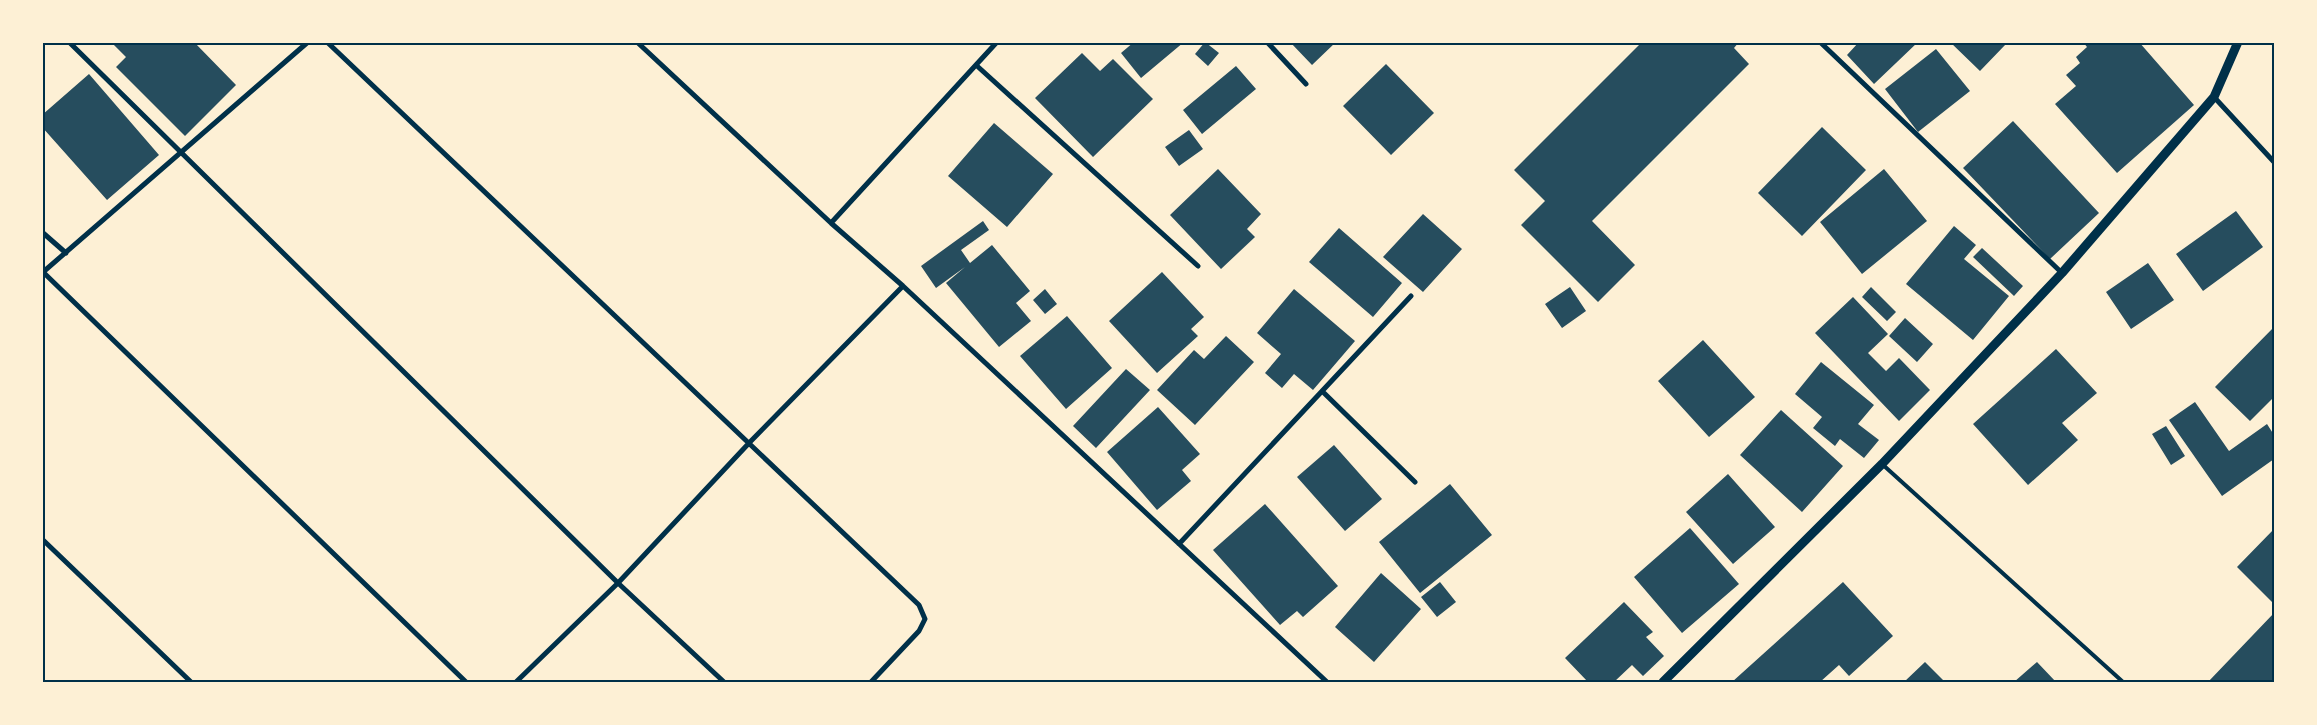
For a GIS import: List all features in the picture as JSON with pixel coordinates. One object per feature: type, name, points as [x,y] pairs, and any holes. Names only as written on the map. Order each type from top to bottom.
[{"type":"street","points":[[70,42],[618,582],[724,682]]},
{"type":"street","points":[[308,42],[43,273],[466,682]]},
{"type":"street","points":[[328,42],[919,605],[925,619],[919,631],[871,682]]},
{"type":"street","points":[[637,42],[831,223],[903,286],[1327,682]]},
{"type":"street","points":[[831,223],[997,42]]},
{"type":"street","points":[[1267,42],[1306,84]]},
{"type":"street","points":[[1820,42],[2062,273]]},
{"type":"street","points":[[1663,682],[1882,464],[2062,273],[2214,97],[2238,42]]},
{"type":"street","points":[[976,65],[1198,266]]},
{"type":"street","points":[[2214,97],[2274,162]]},
{"type":"street","points":[[42,232],[66,253]]},
{"type":"street","points":[[516,682],[618,582],[750,442],[903,286]]},
{"type":"street","points":[[1179,544],[1411,296]]},
{"type":"street","points":[[1322,391],[1414,482]]},
{"type":"street","points":[[42,539],[191,682]]},
{"type":"lane","points":[[1882,464],[2123,682]]},
{"type":"building","points":[[111,42],[194,42],[236,85],[185,136],[116,67],[126,57]]},
{"type":"building","points":[[1134,42],[1184,42],[1141,78],[1121,53]]},
{"type":"building","points":[[1205,42],[1219,53],[1208,66],[1195,54]]},
{"type":"building","points":[[1290,42],[1336,42],[1312,65]]},
{"type":"building","points":[[1642,42],[1739,42],[1734,48],[1749,64],[1592,221],[1635,265],[1598,302],[1521,225],[1545,201],[1514,170]]},
{"type":"building","points":[[1859,42],[1918,42],[1874,84],[1847,55]]},
{"type":"building","points":[[1950,42],[2004,42],[2006,44],[1980,71]]},
{"type":"building","points":[[2083,42],[2139,42],[2194,105],[2117,173],[2055,104],[2076,86],[2066,75],[2080,63],[2076,57],[2087,47]]},
{"type":"building","points":[[1936,49],[1970,91],[1918,132],[1885,89]]},
{"type":"building","points":[[1082,53],[1100,71],[1113,59],[1153,99],[1093,157],[1035,98]]},
{"type":"building","points":[[1386,64],[1434,113],[1391,155],[1343,106]]},
{"type":"building","points":[[1236,66],[1256,89],[1202,134],[1183,110]]},
{"type":"building","points":[[89,74],[159,155],[107,200],[42,127],[42,115]]},
{"type":"building","points":[[2013,121],[2099,213],[2050,259],[1963,168]]},
{"type":"building","points":[[994,123],[1053,174],[1007,227],[948,176]]},
{"type":"building","points":[[1822,127],[1866,170],[1802,236],[1758,193]]},
{"type":"building","points":[[1189,130],[1203,149],[1179,166],[1165,147]]},
{"type":"building","points":[[1218,169],[1261,214],[1247,229],[1255,237],[1221,269],[1170,215]]},
{"type":"building","points":[[1884,169],[1927,221],[1862,274],[1820,222]]},
{"type":"building","points":[[2236,211],[2263,247],[2203,291],[2176,254]]},
{"type":"building","points":[[1423,214],[1462,249],[1423,292],[1383,257]]},
{"type":"building","points":[[983,221],[989,230],[961,250],[970,263],[992,245],[1030,291],[1016,303],[1031,321],[999,347],[946,283],[965,267],[936,288],[921,266]]},
{"type":"building","points":[[1954,226],[1976,245],[1964,259],[2009,296],[1973,340],[1906,284]]},
{"type":"building","points":[[1339,228],[1402,283],[1373,317],[1309,262]]},
{"type":"building","points":[[1982,248],[2023,286],[2014,296],[1973,257]]},
{"type":"building","points":[[2148,263],[2174,300],[2131,329],[2106,292]]},
{"type":"building","points":[[1162,272],[1204,317],[1191,329],[1198,336],[1157,373],[1109,321]]},
{"type":"building","points":[[1570,287],[1586,311],[1562,328],[1545,304]]},
{"type":"building","points":[[1871,287],[1896,312],[1887,321],[1862,297]]},
{"type":"building","points":[[1045,289],[1057,304],[1045,314],[1033,300]]},
{"type":"building","points":[[1294,289],[1355,341],[1313,390],[1294,374],[1282,388],[1265,373],[1281,354],[1257,333]]},
{"type":"building","points":[[1853,297],[1888,334],[1868,353],[1886,371],[1899,358],[1930,390],[1899,421],[1815,333]]},
{"type":"building","points":[[1067,316],[1112,368],[1066,409],[1020,356]]},
{"type":"building","points":[[1905,318],[1933,344],[1917,362],[1889,336]]},
{"type":"building","points":[[2274,327],[2274,397],[2250,421],[2215,387]]},
{"type":"building","points":[[1226,336],[1254,362],[1195,425],[1157,390],[1194,350],[1204,359]]},
{"type":"building","points":[[1703,340],[1755,397],[1709,437],[1658,381]]},
{"type":"building","points":[[2056,349],[2097,393],[2062,423],[2078,440],[2028,485],[1973,424]]},
{"type":"building","points":[[1821,362],[1874,405],[1858,424],[1879,440],[1864,458],[1840,439],[1835,446],[1813,428],[1822,417],[1795,394]]},
{"type":"building","points":[[1126,369],[1150,390],[1096,448],[1073,426]]},
{"type":"building","points":[[2195,402],[2229,451],[2267,424],[2274,435],[2274,459],[2222,496],[2169,420]]},
{"type":"building","points":[[1158,407],[1200,454],[1182,470],[1191,481],[1157,510],[1107,452]]},
{"type":"building","points":[[1781,410],[1843,466],[1802,512],[1740,455]]},
{"type":"building","points":[[2166,426],[2185,456],[2171,465],[2152,434]]},
{"type":"building","points":[[1334,445],[1382,499],[1345,531],[1297,477]]},
{"type":"building","points":[[1728,474],[1775,527],[1733,564],[1686,512]]},
{"type":"building","points":[[1450,484],[1492,535],[1420,593],[1379,542]]},
{"type":"building","points":[[1265,504],[1338,586],[1303,617],[1297,611],[1280,625],[1213,550]]},
{"type":"building","points":[[1690,528],[1739,584],[1682,633],[1634,577]]},
{"type":"building","points":[[2274,529],[2274,604],[2237,567]]},
{"type":"building","points":[[1381,573],[1421,609],[1374,662],[1335,627]]},
{"type":"building","points":[[1440,582],[1456,602],[1437,617],[1421,597]]},
{"type":"building","points":[[1843,582],[1893,636],[1849,676],[1839,665],[1820,682],[1732,682]]},
{"type":"building","points":[[1624,602],[1653,632],[1646,637],[1664,656],[1643,676],[1632,665],[1614,682],[1588,682],[1565,658]]},
{"type":"building","points":[[2274,613],[2274,682],[2208,682]]},
{"type":"building","points":[[1925,662],[1945,682],[1904,682]]},
{"type":"building","points":[[2037,662],[2056,682],[2014,682]]}]
